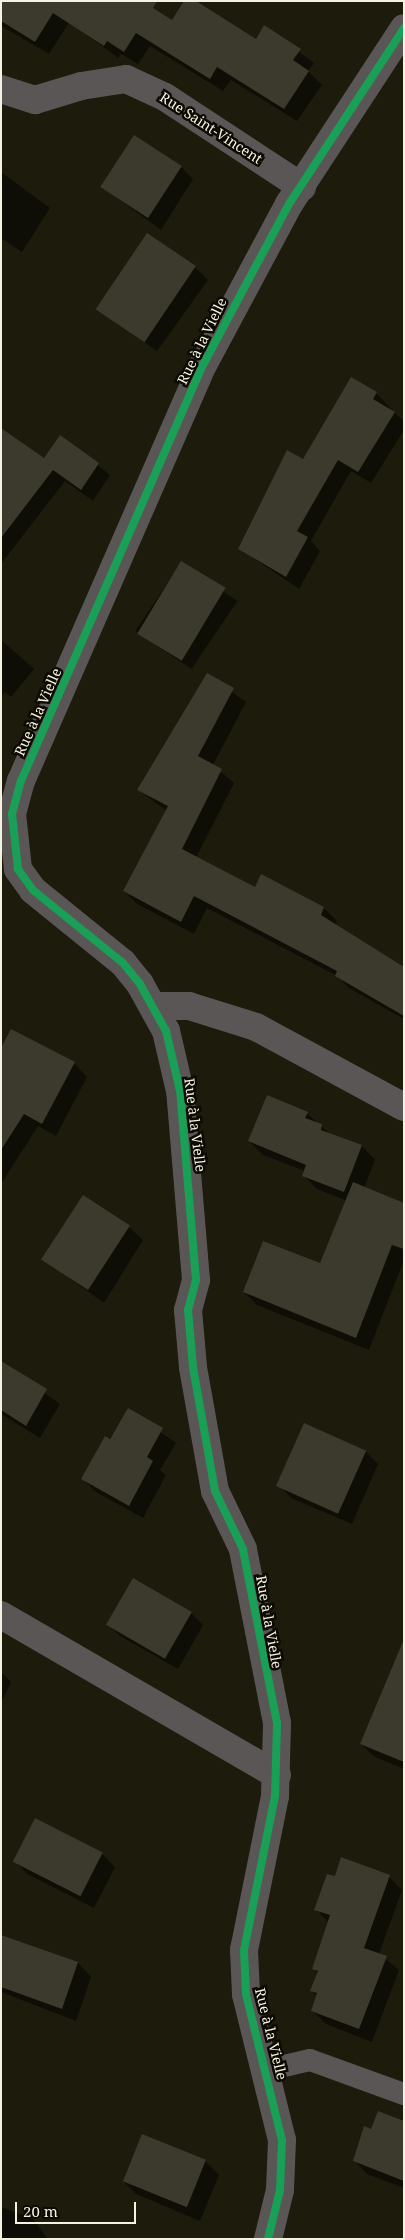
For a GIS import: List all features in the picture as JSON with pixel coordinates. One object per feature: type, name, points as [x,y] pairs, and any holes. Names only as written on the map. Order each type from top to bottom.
[{"type":"street","name":"Rue à la Vielle","points":[[268,2239],[280,2190],[282,2140],[267,2070],[246,1994],[244,1950],[261,1883],[277,1774],[277,1723],[255,1624],[255,1599],[243,1549],[214,1491],[193,1367],[188,1310],[196,1280],[183,1110],[169,1044],[155,1006],[123,963],[33,890],[18,869],[5,844],[21,782],[195,383],[252,267],[404,28]]},
{"type":"street","name":"Rue Saint-Vincent","points":[[1,89],[36,100],[81,86],[126,79],[165,97],[302,187]]},
{"type":"street","points":[[155,1006],[189,1006],[256,1027],[404,1107]]},
{"type":"street","points":[[1,1615],[277,1774]]},
{"type":"lane","points":[[267,2070],[310,2060],[404,2094]]},
{"type":"building","points":[[1,1],[157,1],[153,8],[172,20],[184,1],[196,1],[256,39],[264,25],[301,49],[293,60],[309,71],[284,109],[217,67],[210,79],[136,33],[124,52],[107,41],[104,46],[53,13],[35,42],[1,21]]},
{"type":"building","points":[[134,135],[182,166],[148,218],[100,187]]},
{"type":"building","points":[[147,233],[196,266],[144,342],[96,309]]},
{"type":"building","points":[[351,377],[377,392],[373,399],[395,412],[358,472],[338,460],[297,531],[308,537],[286,577],[238,549],[287,450],[303,459]]},
{"type":"building","points":[[1,428],[44,458],[60,435],[99,463],[81,490],[53,470],[1,538]]},
{"type":"building","points":[[181,561],[226,588],[182,661],[137,634]]},
{"type":"building","points":[[207,673],[234,688],[198,756],[222,769],[182,849],[255,887],[261,874],[324,907],[321,915],[404,967],[404,1016],[335,976],[337,971],[194,896],[181,922],[123,891],[168,806],[137,790]]},
{"type":"building","points":[[11,1029],[75,1062],[42,1124],[24,1114],[1,1150],[1,1048]]},
{"type":"building","points":[[267,1095],[308,1112],[305,1118],[322,1124],[321,1130],[362,1145],[344,1192],[302,1176],[306,1165],[248,1141]]},
{"type":"building","points":[[353,1182],[404,1203],[404,1249],[392,1245],[356,1338],[243,1292],[263,1241],[320,1263]]},
{"type":"building","points":[[83,1195],[130,1225],[88,1290],[41,1260]]},
{"type":"building","points":[[1,1361],[47,1389],[26,1426],[1,1410]]},
{"type":"building","points":[[128,1408],[163,1428],[147,1457],[153,1461],[129,1506],[81,1479],[105,1436],[110,1439]]},
{"type":"building","points":[[304,1423],[366,1451],[338,1514],[276,1486]]},
{"type":"building","points":[[133,1578],[192,1612],[165,1659],[106,1625]]},
{"type":"building","points":[[404,1639],[404,1762],[360,1744]]},
{"type":"building","points":[[35,1818],[103,1853],[80,1896],[13,1862]]},
{"type":"building","points":[[341,1857],[390,1875],[364,1948],[387,1956],[359,2029],[311,2011],[317,1993],[310,1991],[318,1971],[312,1969],[330,1915],[314,1910],[327,1874],[335,1876]]},
{"type":"building","points":[[1,1935],[78,1962],[62,2009],[1,1987]]},
{"type":"building","points":[[378,2111],[404,2121],[404,2181],[353,2161],[364,2126],[371,2129]]},
{"type":"building","points":[[142,2134],[206,2160],[187,2207],[123,2181]]},
{"type":"cycle path","points":[[268,2239],[280,2190],[282,2140],[246,1994],[244,1950],[275,1796],[277,1723],[243,1549],[215,1491],[193,1367],[188,1310],[196,1280],[180,1091],[166,1031],[140,984],[123,963],[33,890],[18,869],[12,814],[21,781],[203,365],[289,204],[404,28]]}]
